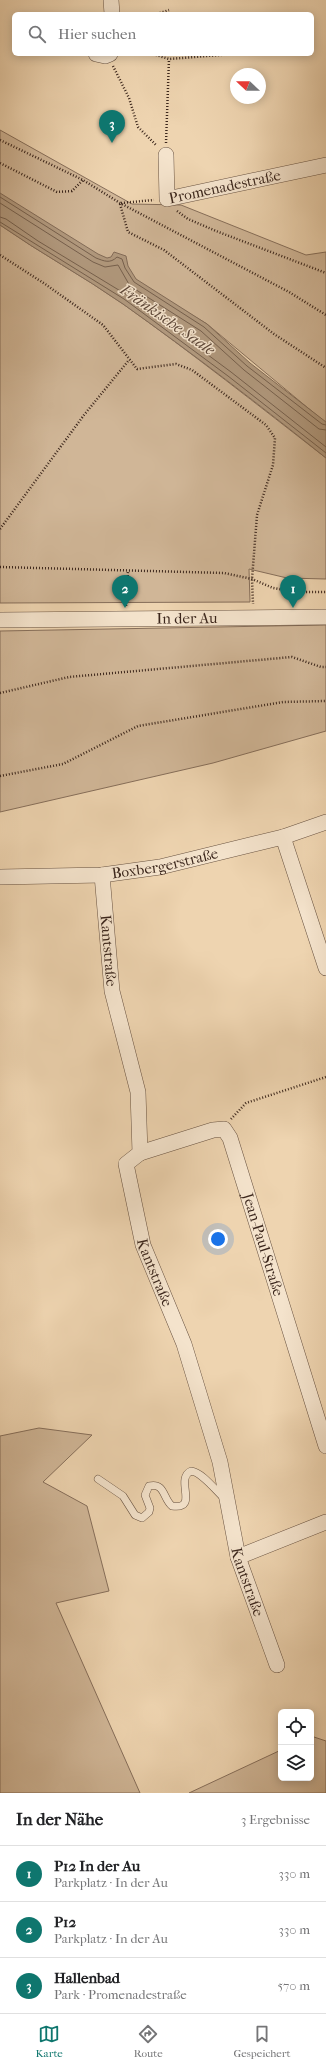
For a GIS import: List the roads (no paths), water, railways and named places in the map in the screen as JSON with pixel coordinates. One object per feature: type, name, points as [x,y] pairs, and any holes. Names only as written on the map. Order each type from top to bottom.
[{"type":"street","points":[[111,0],[112,12]]},
{"type":"street","name":"Promenadestraße","points":[[166,155],[166,199],[326,165]]},
{"type":"street","name":"In der Au","points":[[0,620],[126,619],[199,616],[255,619],[326,617]]},
{"type":"street","name":"Boxbergerstraße","points":[[0,877],[102,875],[160,867],[283,837],[326,822]]},
{"type":"street","points":[[283,837],[326,968]]},
{"type":"street","name":"Kantstraße","points":[[102,875],[112,991],[138,1092],[140,1153],[126,1164],[143,1244],[184,1344],[220,1462],[238,1557],[277,1665]]},
{"type":"street","name":"Jean-Paul-Straße","points":[[140,1153],[213,1130],[224,1130],[230,1138],[282,1310],[326,1446]]},
{"type":"street","points":[[238,1557],[326,1522]]},
{"type":"lane","points":[[98,1479],[123,1496],[135,1515],[142,1518],[150,1512],[145,1495],[146,1489],[156,1486],[164,1492],[172,1506],[182,1505],[186,1501],[187,1495],[184,1478],[187,1473],[191,1471],[201,1474],[211,1487],[227,1500]]},
{"type":"water","name":"Fränkische Saale","points":[[0,193],[98,254],[107,258],[111,257],[114,252],[126,256],[128,266],[136,279],[207,324],[250,363],[326,422],[326,458],[175,341],[93,284],[0,225]]},
{"type":"place","name":"Hallenbad","points":[[112,143]]},
{"type":"place","name":"P12","points":[[125,608]]},
{"type":"place","name":"P12 In der Au","points":[[293,608]]}]
